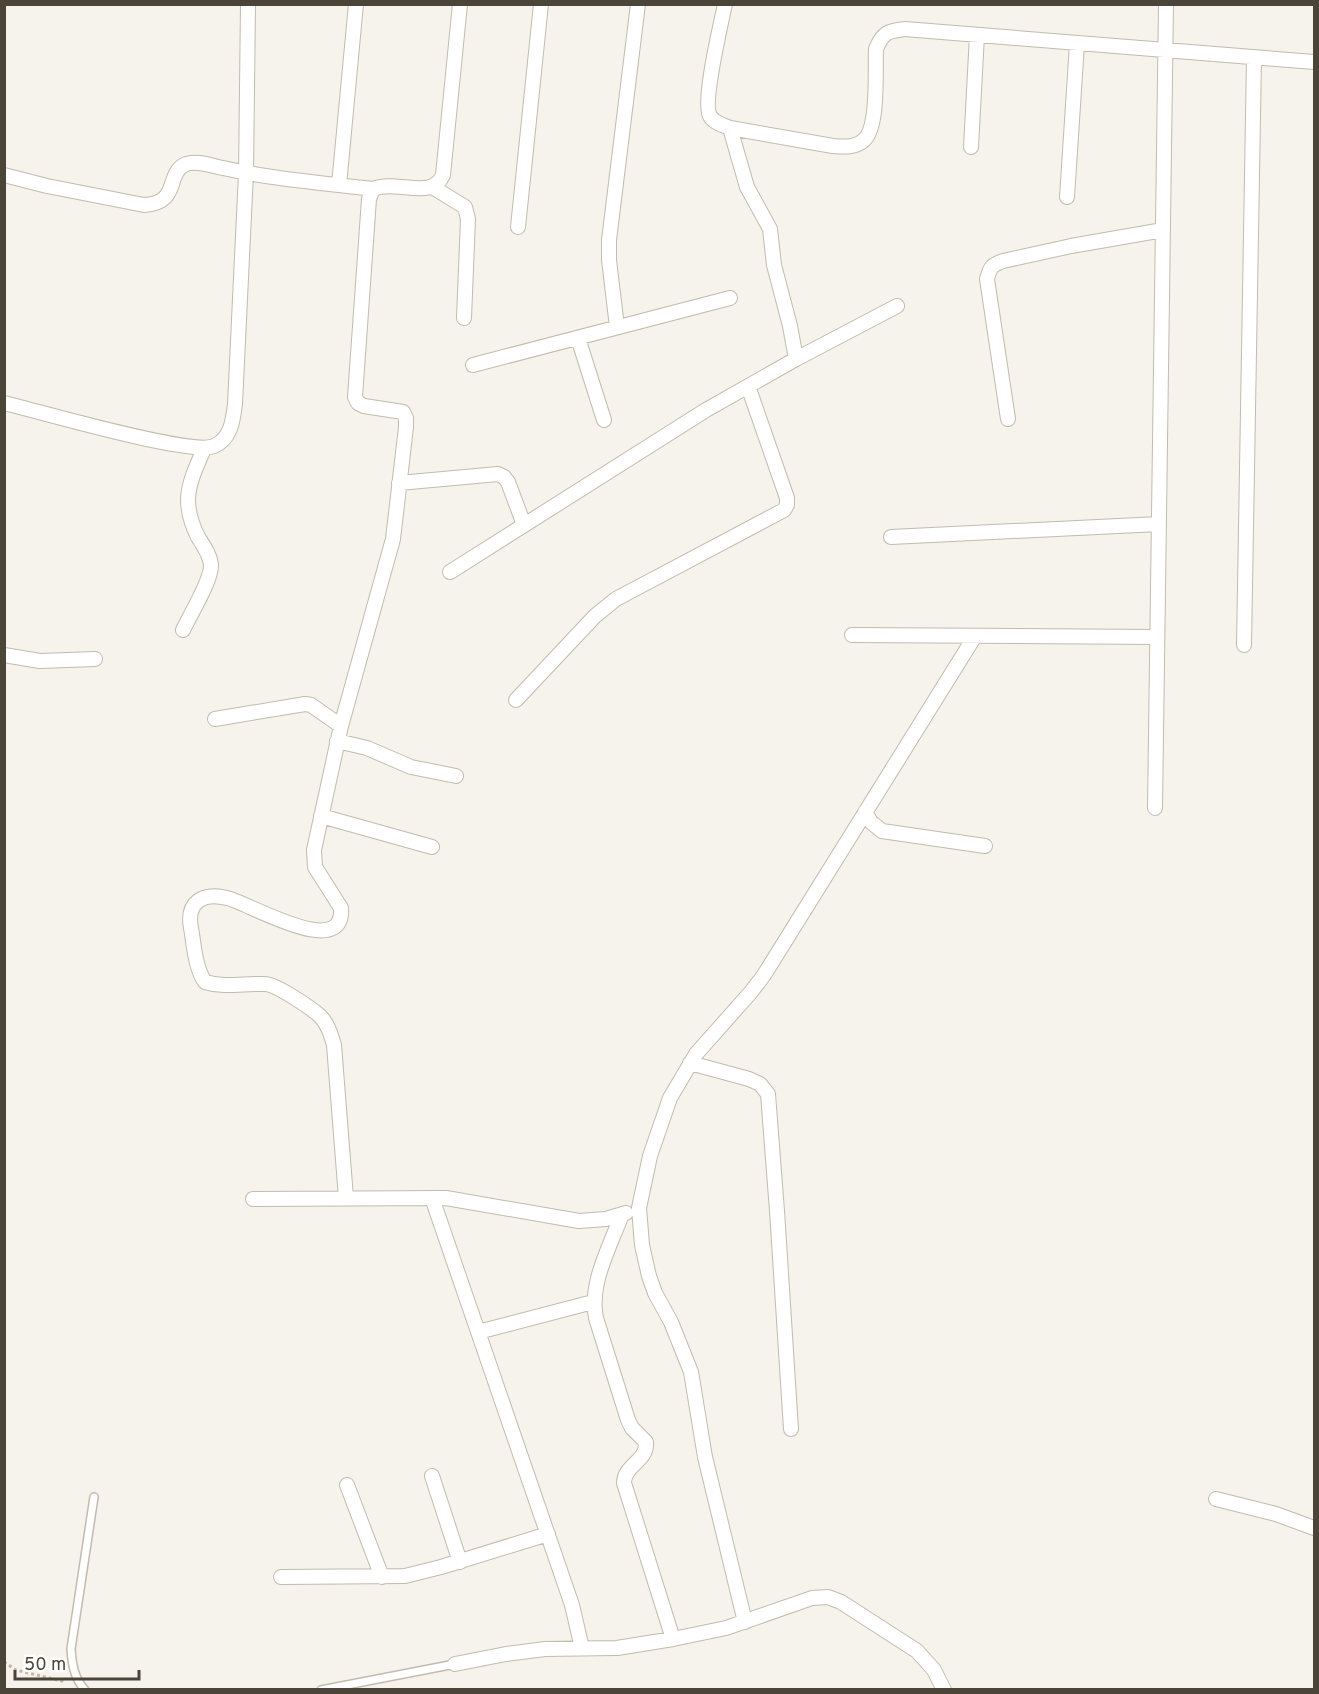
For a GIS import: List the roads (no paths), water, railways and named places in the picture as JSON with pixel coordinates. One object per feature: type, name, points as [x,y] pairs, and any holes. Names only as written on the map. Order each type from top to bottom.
[{"type":"street","points":[[4,403],[159,442],[204,449],[216,446],[230,431],[233,419],[246,173],[248,4]]},
{"type":"street","points":[[339,185],[356,4]]},
{"type":"street","points":[[4,176],[144,205],[154,205],[163,201],[179,170],[186,164],[195,163],[246,173],[373,189],[385,185],[434,188],[440,183],[443,175],[460,4]]},
{"type":"street","points":[[518,227],[541,4]]},
{"type":"street","points":[[617,327],[609,260],[609,240],[638,4]]},
{"type":"street","points":[[725,4],[708,98],[709,114],[716,122],[730,128],[850,147],[863,141],[869,134],[873,121],[876,49],[879,40],[889,31],[905,29],[1314,63]]},
{"type":"street","points":[[1155,808],[1166,4]]},
{"type":"street","points":[[971,147],[977,35]]},
{"type":"street","points":[[1067,197],[1077,44]]},
{"type":"street","points":[[1244,645],[1254,58]]},
{"type":"street","points":[[730,128],[747,188],[770,229],[774,265],[796,359]]},
{"type":"street","points":[[434,188],[465,207],[464,318]]},
{"type":"street","points":[[346,1198],[334,1045],[330,1030],[321,1017],[276,986],[267,984],[218,985],[205,982],[200,973],[189,920],[193,904],[201,899],[214,896],[239,902],[277,920],[309,929],[332,928],[339,922],[341,908],[322,881],[313,859],[337,741],[393,538],[406,427],[403,412],[364,406],[358,403],[355,397],[369,199],[373,189]]},
{"type":"street","points":[[1008,419],[987,279],[993,264],[1162,230]]},
{"type":"street","points":[[473,365],[730,298]]},
{"type":"street","points":[[450,572],[706,410],[897,306]]},
{"type":"street","points":[[578,338],[604,420]]},
{"type":"street","points":[[516,699],[595,616],[616,599],[784,510],[787,498],[748,386]]},
{"type":"street","points":[[183,630],[211,567],[209,558],[191,523],[186,498],[190,481],[204,449]]},
{"type":"street","points":[[399,483],[498,474],[508,482],[524,525]]},
{"type":"street","points":[[891,537],[1158,524]]},
{"type":"street","points":[[852,635],[1157,636]]},
{"type":"street","points":[[746,1622],[705,1457],[691,1372],[675,1331],[655,1293],[642,1245],[639,1208],[650,1156],[670,1098],[690,1063],[764,975],[975,636]]},
{"type":"street","points":[[4,655],[40,661],[95,660]]},
{"type":"street","points":[[215,719],[305,704],[311,705],[341,726]]},
{"type":"street","points":[[337,741],[367,748],[411,767],[456,776]]},
{"type":"street","points":[[864,812],[882,831],[985,846]]},
{"type":"street","points":[[321,816],[432,847]]},
{"type":"street","points":[[690,1063],[749,1079],[760,1084],[768,1094],[790,1428]]},
{"type":"street","points":[[432,1198],[574,1611],[582,1648]]},
{"type":"street","points":[[254,1199],[458,1199],[579,1221],[606,1219],[639,1208]]},
{"type":"street","points":[[622,1214],[597,1281],[593,1302],[628,1420],[635,1432],[646,1442],[645,1453],[626,1474],[624,1483],[673,1639]]},
{"type":"street","points":[[478,1332],[593,1302]]},
{"type":"street","points":[[432,1476],[460,1562]]},
{"type":"street","points":[[347,1485],[382,1577]]},
{"type":"street","points":[[1216,1499],[1276,1514],[1314,1528]]},
{"type":"street","points":[[281,1577],[405,1576],[460,1562],[548,1534]]},
{"type":"street","points":[[455,1664],[506,1654],[582,1648],[617,1648],[673,1639],[746,1622],[812,1598],[828,1597],[841,1602],[917,1651],[934,1670],[945,1689]]},
{"type":"lane","points":[[83,1688],[72,1664],[71,1649],[93,1497]]},
{"type":"lane","points":[[321,1689],[455,1664]]}]
